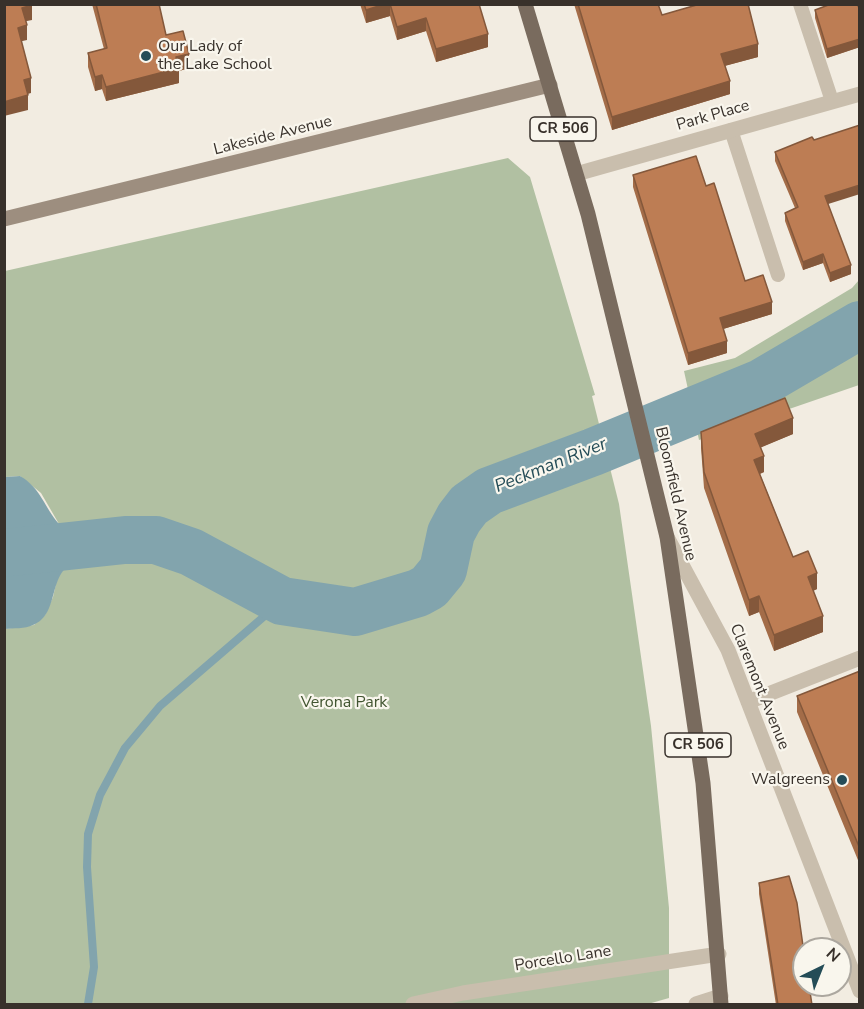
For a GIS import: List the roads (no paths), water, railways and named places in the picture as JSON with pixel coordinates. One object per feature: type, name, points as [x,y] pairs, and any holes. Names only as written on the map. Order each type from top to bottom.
[{"type":"main road","name":"Bloomfield Avenue","points":[[525,4],[576,174],[632,387],[668,537],[703,783],[721,1000]]},
{"type":"main road","name":"Lakeside Avenue","points":[[4,219],[549,85]]},
{"type":"street","name":"Park Place","points":[[576,174],[860,93]]},
{"type":"street","name":"Claremont Avenue","points":[[668,537],[728,650],[860,991]]},
{"type":"street","points":[[748,702],[860,658]]},
{"type":"street","name":"Porcello Lane","points":[[413,1005],[464,993],[718,954]]},
{"type":"street","points":[[696,1005],[721,1000]]},
{"type":"lane","points":[[800,4],[832,101]]},
{"type":"lane","points":[[731,130],[778,275]]},
{"type":"water","points":[[20,476],[38,492],[59,524],[72,528],[77,561],[67,566],[61,574],[51,603],[42,620],[26,627],[5,629],[5,477]]},
{"type":"waterway","name":"Peckman River","points":[[4,553],[125,540],[156,540],[191,552],[282,601],[355,612],[418,593],[429,587],[443,570],[451,533],[459,518],[469,505],[489,491],[593,452],[761,383],[860,325]]},
{"type":"waterway","points":[[88,1004],[94,967],[87,867],[88,834],[100,795],[125,748],[160,706],[282,601]]},
{"type":"place","name":"Our Lady of the Lake School","points":[[146,56]]},
{"type":"place","name":"Walgreens","points":[[842,780]]},
{"type":"park label","name":"Verona Park","points":[[344,703]]}]
